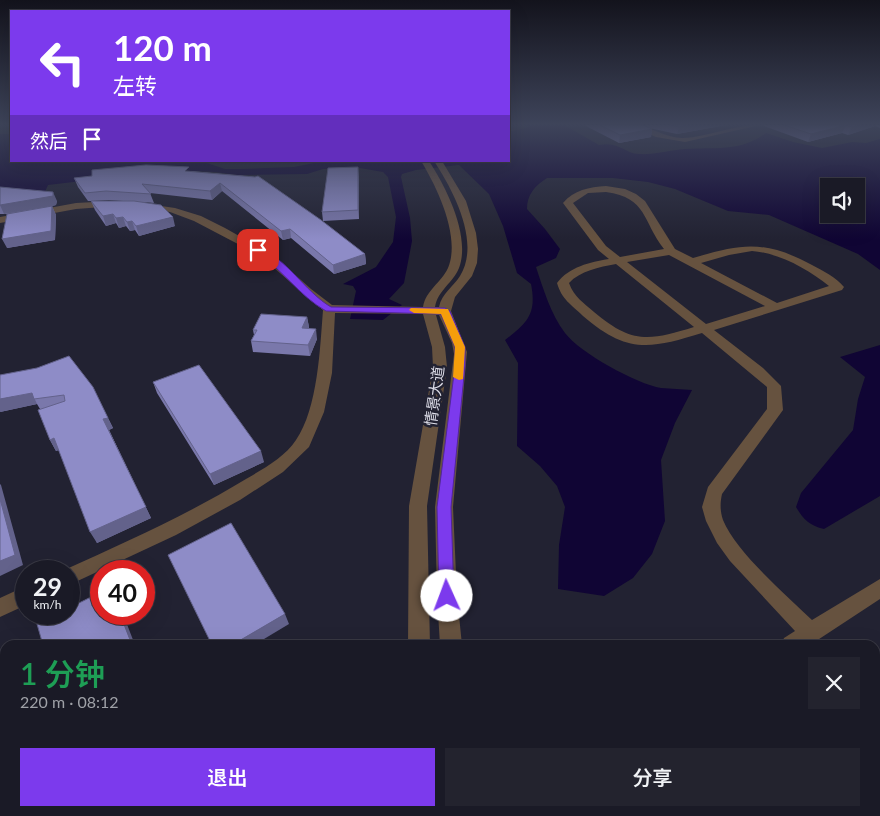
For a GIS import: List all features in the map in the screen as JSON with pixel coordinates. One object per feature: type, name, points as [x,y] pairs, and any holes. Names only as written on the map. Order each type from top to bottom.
[{"type":"street","points":[[429,311],[432,298],[448,277],[456,257],[451,218],[435,166]]},
{"type":"street","points":[[0,220],[76,206],[129,204],[162,206],[216,225],[272,258],[315,301],[337,309],[445,311],[447,300],[466,276],[472,264],[473,251],[458,193],[435,166]]},
{"type":"street","points":[[776,307],[671,251],[661,241],[651,215],[636,196],[616,190],[594,189],[577,194],[568,203],[602,248],[774,386],[775,410],[714,492],[711,508],[720,532],[743,564],[811,633]]},
{"type":"street","points":[[671,251],[619,262],[598,264],[571,274],[564,283],[567,295],[597,321],[619,336],[638,342],[669,339],[838,287],[826,276],[768,249],[752,248],[692,262]]},
{"type":"street","points":[[80,572],[170,530],[234,495],[277,468],[303,443],[316,412],[337,309]]},
{"type":"street","name":"情景大道","points":[[419,640],[418,506],[440,367],[439,346],[429,311]]},
{"type":"street","name":"情景大道","points":[[445,311],[460,347],[460,366],[444,507],[451,640]]},
{"type":"street","points":[[800,640],[880,588]]},
{"type":"street","points":[[0,608],[15,600]]},
{"type":"shaded area","points":[[0,163],[207,163],[225,169],[294,167],[314,163],[880,163],[880,270],[858,254],[769,215],[728,211],[675,189],[648,182],[613,178],[547,178],[535,187],[528,199],[527,209],[560,249],[556,258],[536,267],[552,310],[565,333],[572,341],[596,358],[638,381],[661,388],[692,390],[675,423],[661,460],[665,521],[652,554],[633,578],[604,596],[558,589],[559,545],[565,507],[557,486],[540,466],[517,446],[518,363],[505,340],[529,317],[533,303],[531,284],[517,273],[503,226],[489,194],[459,165],[416,170],[402,174],[412,241],[404,283],[389,299],[402,305],[383,320],[350,319],[356,291],[353,286],[343,284],[376,267],[393,242],[396,217],[388,177],[383,172],[360,168],[323,169],[307,174],[237,175],[175,170],[48,185],[37,210],[0,189]]},
{"type":"shaded area","points":[[880,345],[880,496],[824,529],[819,528],[807,521],[796,507],[801,493],[853,430],[858,399],[865,377],[840,357]]},
{"type":"building","points":[[146,165],[189,167],[185,171],[258,176],[321,220],[365,254],[333,265],[290,229],[281,231],[220,183],[210,191],[142,184],[151,194],[106,191],[85,193],[74,178],[92,176],[92,170]]},
{"type":"building","points":[[358,167],[358,210],[322,212],[328,168]]},
{"type":"building","points":[[0,187],[53,192],[53,196],[0,205]]},
{"type":"building","points":[[91,201],[134,201],[161,205],[173,217],[136,226],[132,221],[127,222],[123,217],[116,218],[113,214],[103,216]]},
{"type":"building","points":[[52,206],[51,231],[2,239],[7,214]]},
{"type":"building","points":[[261,314],[307,317],[302,328],[316,329],[308,345],[251,341],[257,330],[253,330]]},
{"type":"building","points":[[69,356],[93,387],[108,418],[103,419],[146,507],[90,532],[54,438],[50,440],[38,410],[65,401],[64,395],[34,399],[32,393],[0,399],[0,375],[37,368]]},
{"type":"building","points":[[199,365],[261,451],[210,474],[153,382]]},
{"type":"building","points":[[0,499],[15,555],[0,561]]},
{"type":"building","points":[[231,523],[285,614],[241,640],[210,640],[168,555]]},
{"type":"building","points":[[90,598],[90,625],[124,625],[130,640],[42,640],[37,625],[80,625],[80,602]]},
{"type":"slow traffic","points":[[414,310],[445,311],[447,320],[460,347],[459,377]]},
{"type":"route","points":[[258,250],[272,258],[315,301],[330,309],[445,311],[447,320],[460,347],[460,366],[444,507],[447,596]]}]
